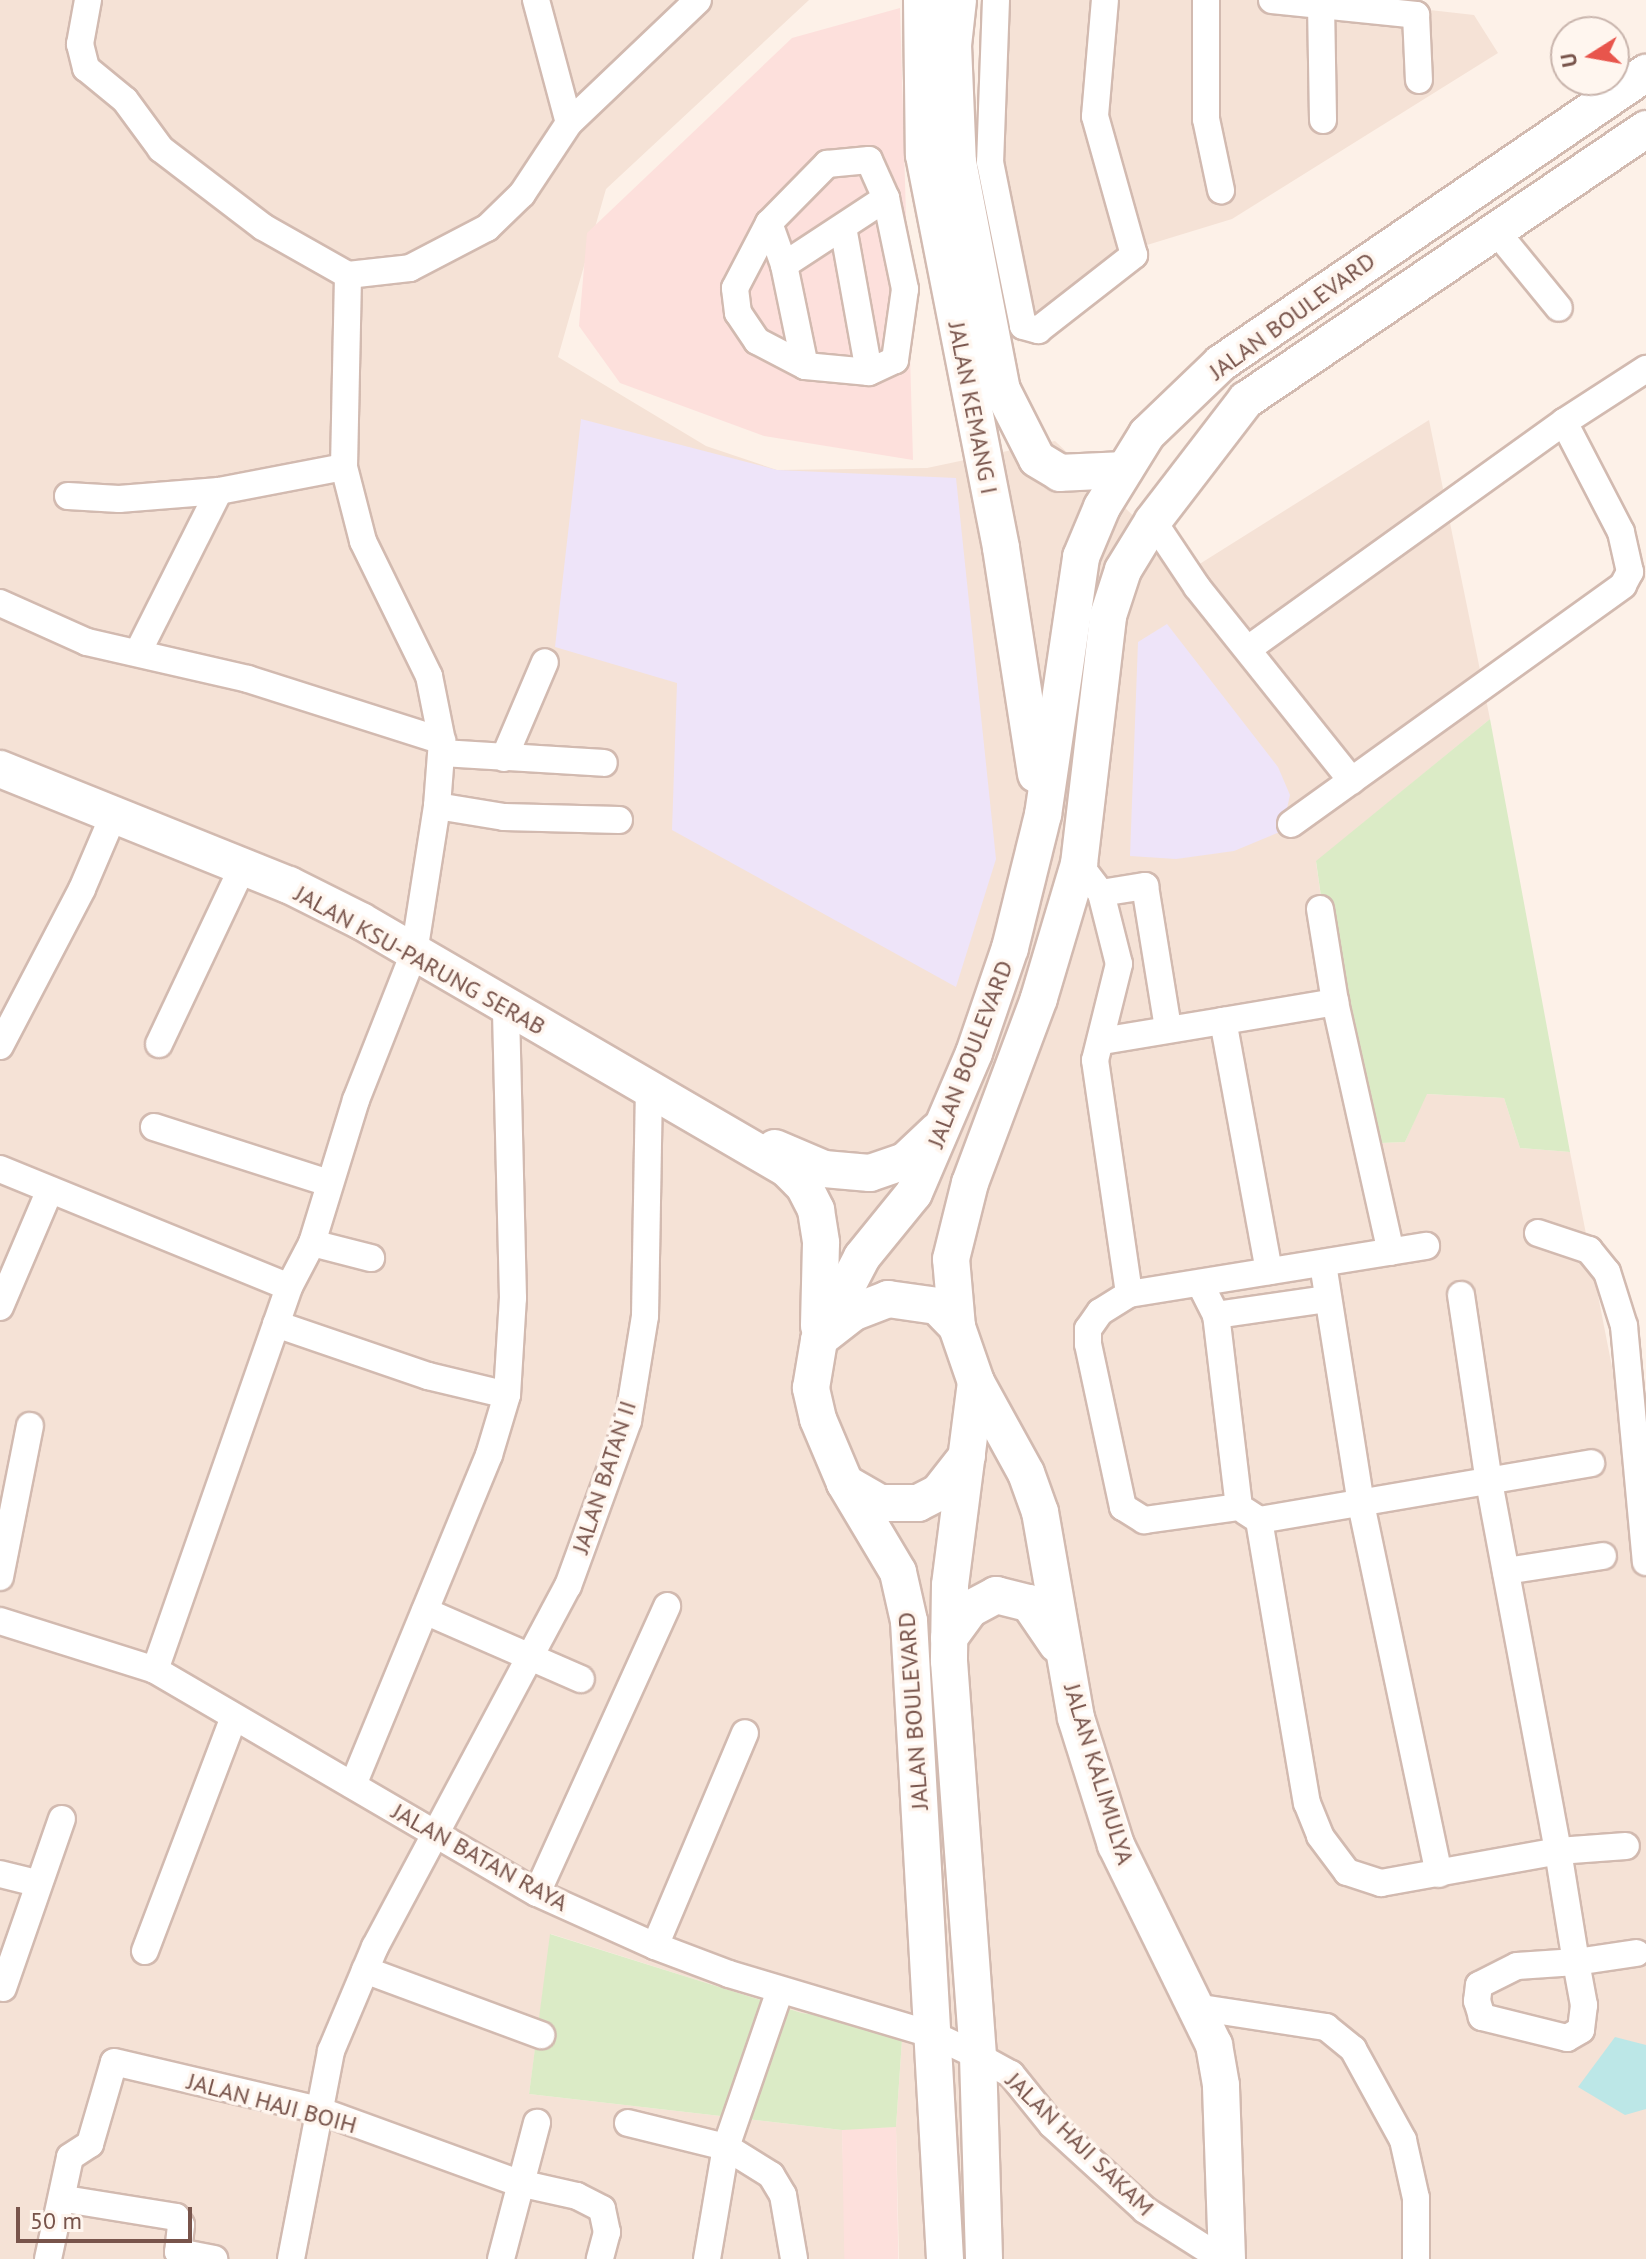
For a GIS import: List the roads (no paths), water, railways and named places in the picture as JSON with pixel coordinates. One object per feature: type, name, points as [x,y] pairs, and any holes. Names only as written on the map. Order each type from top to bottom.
[{"type":"main road","name":"JALAN KEMANG I","points":[[922,0],[924,155],[955,232],[1002,390],[1037,459],[1060,473],[1124,470]]},
{"type":"main road","name":"JALAN KEMANG I","points":[[958,0],[953,45],[958,162],[955,232],[1043,815]]},
{"type":"main road","name":"JALAN BOULEVARD","points":[[945,2259],[909,1621],[898,1572],[828,1450],[811,1388],[819,1340],[862,1257],[914,1193],[947,1123],[1010,948],[1043,815],[1081,557],[1124,470],[1147,434],[1221,363],[1646,73]]},
{"type":"main road","name":"JALAN BOULEVARD","points":[[957,1327],[950,1285],[970,1183],[1039,998],[1079,864],[1108,616],[1123,570],[1153,521],[1246,400],[1646,129]]},
{"type":"main road","name":"JALAN KSU-PARUNG SERAB","points":[[0,769],[243,866],[361,921],[506,1009],[649,1087],[786,1168],[804,1186],[816,1210],[821,1243],[819,1340]]},
{"type":"main road","name":"JALAN KSU-PARUNG SERAB","points":[[739,1139],[824,1169],[870,1173],[905,1161],[947,1123]]},
{"type":"main road","points":[[819,1340],[852,1313],[888,1299],[937,1306],[957,1327],[976,1382]]},
{"type":"main road","name":"JALAN BOULEVARD","points":[[976,1382],[950,1585],[949,1638],[978,2056],[984,2259]]},
{"type":"main road","name":"JALAN KALIMULYA","points":[[976,1382],[1026,1473],[1040,1512],[1076,1718],[1116,1845],[1214,2045],[1221,2085],[1224,2259]]},
{"type":"main road","points":[[845,1483],[880,1503],[918,1503],[938,1493],[968,1454]]},
{"type":"main road","points":[[949,1638],[983,1598],[1012,1596],[1042,1615],[1064,1660]]},
{"type":"street","points":[[88,0],[80,44],[86,68],[125,100],[161,149],[347,287]]},
{"type":"street","points":[[536,0],[569,123]]},
{"type":"street","points":[[347,287],[410,268],[487,228],[522,194],[569,123],[698,0]]},
{"type":"street","points":[[996,0],[990,162],[1023,326],[1038,330]]},
{"type":"street","points":[[994,358],[1038,330],[1134,255],[1095,116],[1105,0]]},
{"type":"street","points":[[1206,0],[1206,119],[1221,190]]},
{"type":"street","points":[[1272,0],[1416,15],[1419,80]]},
{"type":"street","points":[[1321,4],[1323,120]]},
{"type":"street","points":[[869,160],[886,198],[900,252],[905,289],[895,360],[869,372],[805,366],[757,341],[738,313],[735,288],[769,223],[827,164],[869,160]]},
{"type":"street","points":[[784,265],[886,198]]},
{"type":"street","points":[[769,223],[784,265],[805,366]]},
{"type":"street","points":[[843,227],[869,372]]},
{"type":"street","points":[[1496,231],[1559,308]]},
{"type":"street","points":[[900,252],[955,232]]},
{"type":"street","points":[[155,1670],[289,1287],[312,1243],[328,1183],[414,953],[437,806],[442,747],[429,676],[363,541],[344,467],[343,340],[347,287]]},
{"type":"street","points":[[1248,649],[1564,422],[1646,369]]},
{"type":"street","points":[[1291,824],[1623,585],[1630,572],[1621,532],[1564,422]]},
{"type":"street","points":[[68,496],[119,499],[219,491],[344,467]]},
{"type":"street","points":[[138,652],[219,491]]},
{"type":"street","points":[[1153,521],[1352,781]]},
{"type":"street","points":[[0,603],[87,642],[248,679],[442,747],[504,758],[604,763]]},
{"type":"street","points":[[504,758],[545,662]]},
{"type":"street","points":[[437,806],[504,817],[619,820]]},
{"type":"street","points":[[0,1046],[82,889],[114,814]]},
{"type":"street","points":[[1079,864],[1101,893],[1119,964],[1095,1060],[1129,1294]]},
{"type":"street","points":[[159,1044],[243,866]]},
{"type":"street","points":[[1101,893],[1145,886],[1168,1028]]},
{"type":"street","points":[[1320,909],[1335,1002],[1391,1252]]},
{"type":"street","points":[[1102,1041],[1335,1002]]},
{"type":"street","points":[[353,1785],[489,1455],[507,1395],[513,1298],[504,1100],[506,1009]]},
{"type":"street","points":[[1223,1021],[1269,1271]]},
{"type":"street","name":"JALAN BATAN II","points":[[291,2259],[331,2051],[365,1970],[568,1586],[628,1421],[645,1316],[649,1087]]},
{"type":"street","points":[[154,1127],[328,1183]]},
{"type":"street","points":[[0,1169],[289,1287]]},
{"type":"street","points":[[0,1307],[50,1190]]},
{"type":"street","points":[[1538,1233],[1589,1250],[1607,1272],[1635,1326],[1646,1562]]},
{"type":"street","points":[[312,1243],[371,1258]]},
{"type":"street","points":[[1426,1246],[1201,1285],[1129,1294],[1100,1312],[1088,1329],[1088,1344],[1123,1507],[1144,1520],[1361,1504],[1591,1463]]},
{"type":"street","points":[[1323,1264],[1361,1504],[1439,1874]]},
{"type":"street","points":[[1201,1285],[1216,1315],[1249,1514],[1307,1803],[1320,1836],[1347,1872],[1381,1883],[1558,1851],[1626,1846]]},
{"type":"street","points":[[1461,1295],[1489,1482],[1576,1962],[1636,1953]]},
{"type":"street","points":[[1216,1315],[1327,1299]]},
{"type":"street","points":[[276,1324],[428,1376],[507,1395]]},
{"type":"street","points":[[0,1577],[30,1426]]},
{"type":"street","points":[[1506,1571],[1603,1556]]},
{"type":"street","points":[[537,1893],[667,1606]]},
{"type":"street","points":[[425,1611],[581,1679]]},
{"type":"street","name":"JALAN BATAN RAYA","points":[[0,1621],[155,1670],[537,1893],[655,1946],[780,1990],[934,2035],[978,2056]]},
{"type":"street","points":[[145,1951],[234,1717]]},
{"type":"street","points":[[655,1946],[745,1733]]},
{"type":"street","points":[[3,1988],[36,1883],[62,1819]]},
{"type":"street","points":[[0,1874],[36,1883]]},
{"type":"street","points":[[365,1970],[541,2035]]},
{"type":"street","points":[[707,2259],[726,2147],[780,1990]]},
{"type":"street","points":[[1195,2007],[1326,2027],[1353,2049],[1403,2140],[1416,2198],[1416,2259]]},
{"type":"street","name":"JALAN HAJI SAKAM","points":[[978,2056],[1011,2074],[1052,2125],[1145,2210],[1224,2259]]},
{"type":"street","name":"JALAN HAJI BOIH","points":[[65,2199],[70,2157],[90,2144],[114,2062],[318,2110],[519,2183],[577,2196],[602,2209],[607,2232],[600,2259]]},
{"type":"street","points":[[501,2259],[537,2123]]},
{"type":"street","points":[[628,2123],[726,2147],[771,2175],[783,2195],[794,2259]]},
{"type":"street","points":[[48,2259],[65,2199],[176,2217],[181,2225],[178,2252],[214,2259]]},
{"type":"water","points":[[1615,2037],[1646,2045],[1646,2109],[1625,2115],[1578,2087]]}]
